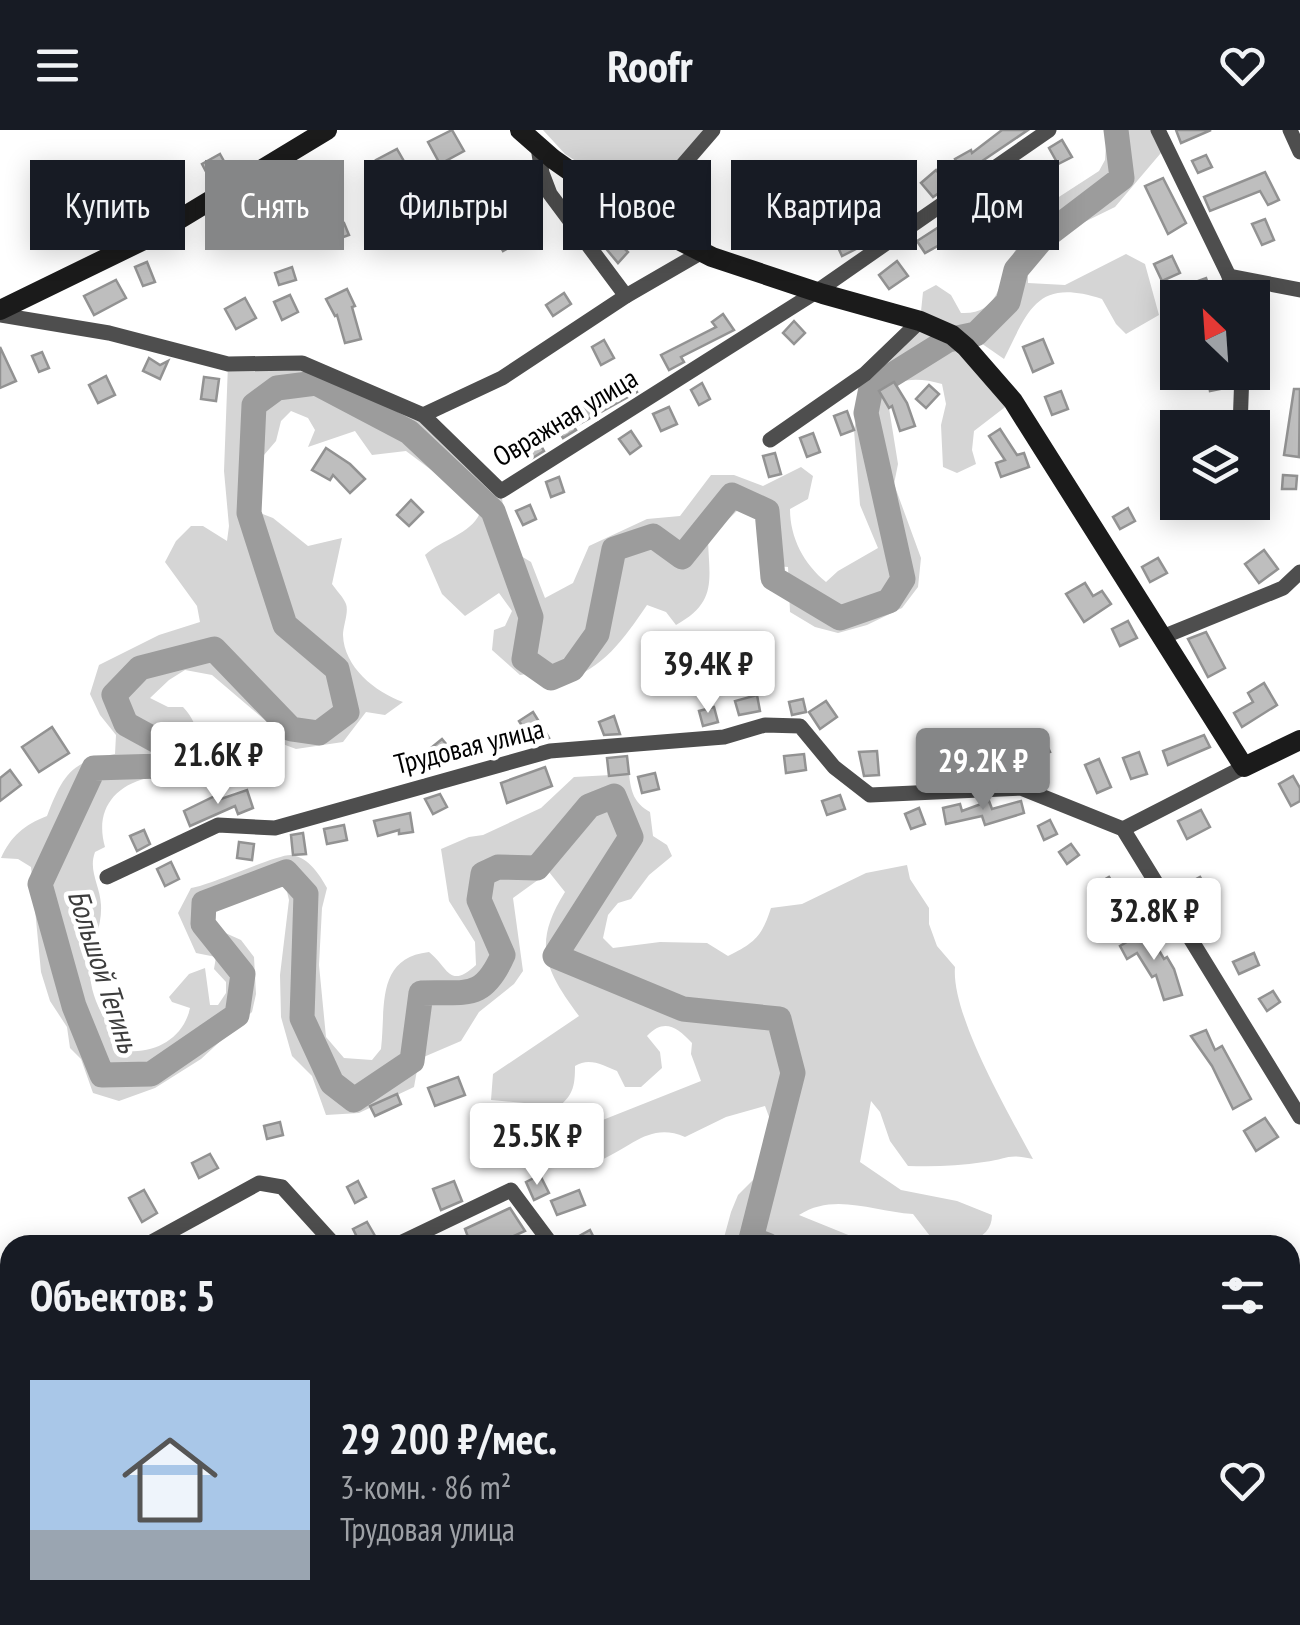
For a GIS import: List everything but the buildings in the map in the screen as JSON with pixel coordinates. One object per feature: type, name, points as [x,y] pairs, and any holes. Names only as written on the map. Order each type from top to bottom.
[{"type":"street","name":"Овражная улица","points":[[0,312],[150,238],[327,130]]},
{"type":"street","points":[[687,160],[713,130]]},
{"type":"street","name":"Овражная улица","points":[[0,312],[109,333],[228,364],[302,362],[423,415],[501,492],[816,292],[1048,130]]},
{"type":"street","points":[[1158,130],[1230,280]]},
{"type":"street","points":[[1290,130],[1300,152]]},
{"type":"street","points":[[527,136],[563,163]]},
{"type":"street","points":[[527,136],[550,194],[626,296]]},
{"type":"street","points":[[698,250],[816,292],[920,322],[959,340],[1013,401],[1244,768]]},
{"type":"street","points":[[423,415],[502,378],[626,296],[702,252]]},
{"type":"street","points":[[1230,276],[1300,290]]},
{"type":"street","points":[[770,440],[866,374],[920,322]]},
{"type":"street","points":[[1160,638],[1282,588],[1300,572]]},
{"type":"street","name":"Трудовая улица","points":[[107,877],[218,825],[276,828],[550,751],[724,737],[765,725],[800,726],[834,766],[870,795],[1021,788],[1123,829]]},
{"type":"street","points":[[1300,740],[1123,829],[1300,1117]]},
{"type":"street","points":[[164,1235],[259,1183],[282,1187],[326,1235]]},
{"type":"street","points":[[419,1235],[511,1190],[545,1235]]},
{"type":"shaded area","points":[[543,130],[708,130],[682,160],[574,160]]},
{"type":"shaded area","points":[[1107,130],[1158,130],[1166,147],[1115,207],[1059,236],[1059,197],[1099,171],[1105,160]]},
{"type":"shaded area","points":[[1016,250],[1039,250],[1028,269],[1028,283],[1065,285],[1126,254],[1145,264],[1159,315],[1126,334],[1102,299],[1063,292],[1038,302],[1004,359],[955,325],[952,335],[1013,401],[974,431],[972,450],[976,464],[957,473],[943,467],[941,425],[946,404],[942,384],[910,380],[880,391],[889,408],[898,464],[894,484],[921,558],[918,587],[902,608],[867,625],[838,633],[815,627],[790,612],[788,567],[763,565],[756,513],[739,509],[708,539],[708,588],[699,607],[689,616],[676,625],[666,612],[647,605],[630,630],[590,669],[562,682],[550,670],[520,675],[492,650],[494,630],[505,626],[512,611],[499,593],[465,616],[442,594],[425,555],[475,520],[480,513],[470,499],[406,451],[372,455],[355,431],[308,447],[315,430],[308,418],[291,411],[281,421],[276,441],[258,462],[254,493],[260,513],[273,518],[308,546],[342,538],[332,584],[347,607],[343,635],[349,658],[363,677],[403,702],[385,715],[366,712],[343,742],[296,749],[280,743],[266,721],[212,675],[185,670],[169,680],[150,698],[168,707],[183,707],[197,732],[197,750],[178,772],[135,782],[109,803],[102,823],[105,847],[95,852],[93,859],[101,912],[90,972],[91,985],[106,1021],[129,1051],[150,1049],[168,1041],[182,1027],[190,1008],[172,1002],[169,997],[189,974],[205,968],[210,1005],[218,1005],[226,993],[226,982],[214,969],[216,957],[196,953],[178,913],[191,888],[292,855],[309,863],[327,888],[319,965],[326,1037],[344,1058],[372,1060],[381,1049],[387,987],[399,964],[429,952],[454,976],[476,965],[475,942],[449,901],[441,849],[541,808],[574,777],[629,774],[634,796],[650,812],[653,836],[667,845],[672,856],[649,875],[631,899],[618,903],[608,915],[603,938],[613,948],[660,942],[707,943],[728,956],[756,938],[771,908],[802,904],[866,873],[907,865],[910,879],[929,908],[929,924],[937,946],[955,967],[956,987],[972,1037],[1033,1159],[1012,1157],[908,1166],[890,1141],[880,1112],[871,1101],[860,1162],[901,1190],[957,1201],[992,1215],[986,1232],[929,1235],[913,1214],[841,1204],[813,1208],[799,1215],[848,1235],[725,1235],[738,1195],[757,1176],[774,1130],[765,1106],[726,1117],[685,1137],[651,1134],[601,1160],[583,1145],[585,1127],[701,1081],[691,1054],[692,1043],[670,1027],[659,1027],[647,1036],[660,1052],[662,1068],[641,1087],[625,1087],[617,1071],[586,1062],[575,1066],[572,1091],[554,1110],[491,1100],[493,1074],[579,1016],[558,985],[547,956],[548,927],[565,892],[549,872],[513,898],[523,971],[514,984],[479,1012],[461,1041],[419,1059],[414,1087],[359,1113],[326,1115],[312,1076],[292,1056],[281,1017],[280,975],[289,900],[284,879],[236,897],[212,914],[212,927],[241,940],[254,957],[256,994],[252,1012],[201,1059],[155,1088],[119,1101],[93,1093],[81,1059],[70,1048],[67,1027],[50,1001],[41,972],[31,867],[18,859],[1,858],[19,832],[47,816],[70,772],[88,761],[115,754],[116,735],[90,694],[99,665],[159,635],[200,622],[197,606],[165,562],[176,541],[191,526],[203,526],[227,541],[224,471],[228,364],[297,363],[423,415],[501,491],[507,535],[521,556],[531,562],[545,598],[573,583],[589,546],[647,519],[680,516],[711,475],[734,475],[763,486],[801,467],[813,476],[808,499],[790,509],[793,530],[805,559],[826,582],[878,548],[860,505],[854,430],[863,386],[881,370],[887,353],[920,321],[923,292],[936,285],[951,295],[961,313],[982,309],[995,297]]},
{"type":"waterway","name":"Большой Тегинь","points":[[752,1235],[793,1073],[779,1019],[683,1009],[555,956],[631,837],[614,796],[589,806],[537,868],[498,867],[483,874],[479,900],[503,955],[495,970],[471,991],[421,993],[412,1061],[354,1100],[332,1083],[302,1018],[306,894],[286,872],[204,903],[203,924],[243,974],[237,1015],[151,1074],[102,1075],[74,1006],[40,884],[94,768],[161,766],[168,747],[126,724],[114,695],[140,668],[214,649],[291,729],[319,733],[347,712],[337,669],[285,625],[249,513],[254,405],[277,388],[316,383],[409,432],[493,511],[531,617],[524,659],[551,678],[572,669],[597,634],[614,549],[653,536],[682,557],[732,495],[767,511],[773,578],[840,618],[889,601],[903,579],[866,413],[871,388],[948,340],[976,334],[1008,302],[1016,270],[1042,239],[1122,178],[1116,130]]}]
